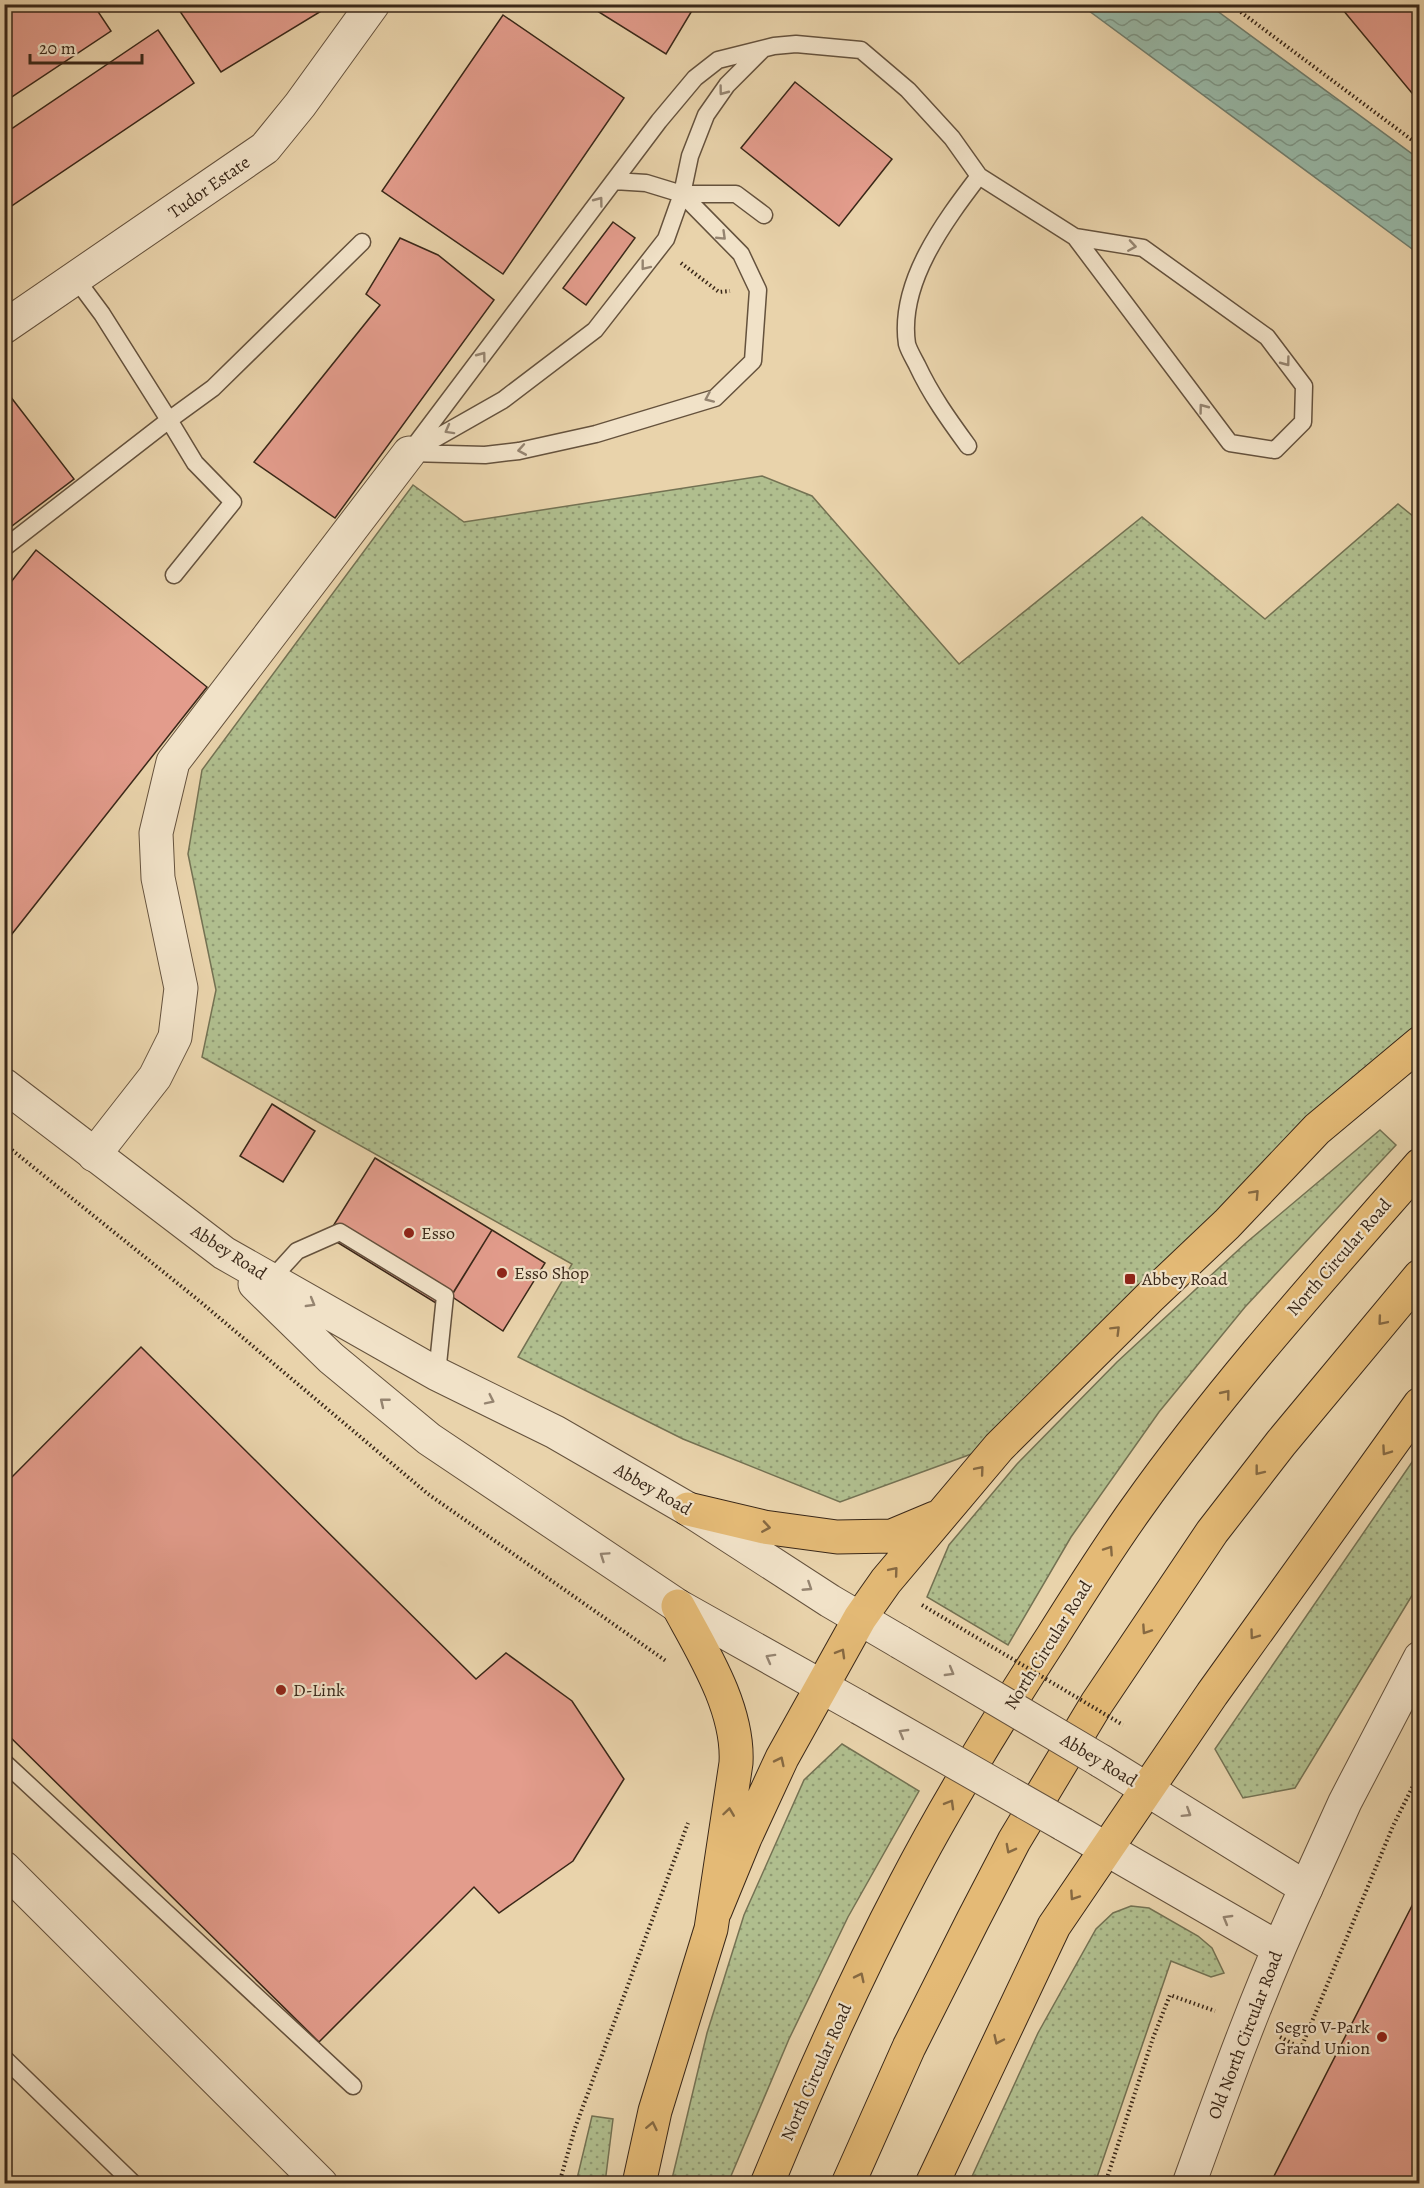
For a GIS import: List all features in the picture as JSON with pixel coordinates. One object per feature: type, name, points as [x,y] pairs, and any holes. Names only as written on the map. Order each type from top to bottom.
[{"type":"highway","points":[[639,2184],[655,2111],[683,2025],[715,1911],[745,1838],[782,1758],[860,1618],[886,1581],[999,1447],[1227,1224],[1317,1129],[1419,1043]]},
{"type":"highway","name":"North Circular Road","points":[[766,2184],[839,2019],[905,1884],[949,1805],[1074,1602],[1136,1509],[1191,1438],[1293,1310],[1419,1165]]},
{"type":"highway","points":[[848,2184],[909,2047],[973,1920],[1014,1841],[1097,1703],[1212,1532],[1281,1443],[1419,1276]]},
{"type":"highway","points":[[932,2184],[1054,1926],[1219,1683],[1419,1404]]},
{"type":"highway","points":[[688,1509],[764,1527],[837,1537],[892,1536],[942,1514]]},
{"type":"highway","points":[[678,1606],[707,1658],[729,1713],[737,1745],[715,1911]]},
{"type":"street","name":"Tudor Estate","points":[[4,327],[265,148],[300,105],[373,4]]},
{"type":"street","points":[[94,1155],[154,1077],[175,1037],[181,988],[158,878],[156,833],[173,762],[409,453]]},
{"type":"street","name":"Abbey Road","points":[[4,1085],[266,1286],[555,1432],[688,1509],[830,1601],[1101,1761],[1306,1888]]},
{"type":"street","points":[[266,1286],[331,1358],[429,1439],[678,1606],[1107,1848],[1278,1948]]},
{"type":"street","name":"Old North Circular Road","points":[[1189,2184],[1239,2044],[1278,1948],[1346,1802],[1419,1658]]},
{"type":"street","points":[[4,1868],[321,2184]]},
{"type":"lane","points":[[409,453],[659,122],[696,78],[718,60],[763,48],[796,44],[861,50],[908,90],[952,138],[979,176],[1075,237],[1230,443],[1275,450],[1303,422],[1304,386],[1267,337],[1143,248],[1075,237]]},
{"type":"lane","points":[[409,453],[503,400],[595,330],[666,239],[682,194],[690,156],[705,115],[727,85],[763,48]]},
{"type":"lane","points":[[968,446],[930,393],[908,346],[906,307],[923,261],[942,227],[979,176]]},
{"type":"lane","points":[[614,181],[646,183],[682,194],[736,194],[764,215]]},
{"type":"lane","points":[[409,453],[485,455],[519,451],[596,434],[715,398],[753,361],[758,290],[741,254],[682,194]]},
{"type":"lane","points":[[4,548],[213,388],[362,242]]},
{"type":"lane","points":[[76,279],[102,314],[195,463],[233,502],[174,575]]},
{"type":"lane","points":[[266,1286],[297,1251],[339,1232],[445,1296],[437,1374]]},
{"type":"lane","points":[[4,1762],[353,2086]]},
{"type":"lane","points":[[4,2058],[134,2184]]},
{"type":"path","points":[[1230,4],[1419,146]]},
{"type":"path","points":[[660,247],[719,292],[758,290]]},
{"type":"path","points":[[4,1146],[12,1150],[197,1299],[428,1494],[673,1666]]},
{"type":"path","points":[[922,1605],[1123,1725]]},
{"type":"path","points":[[1287,2040],[1301,2048],[1393,1826],[1419,1772]]},
{"type":"path","points":[[560,2184],[575,2128],[692,1813]]},
{"type":"path","points":[[1105,2184],[1153,2038],[1170,1995],[1209,2008]]},
{"type":"green space","points":[[762,476],[812,496],[959,664],[1142,517],[1265,619],[1398,504],[1419,521],[1419,1043],[996,1445],[840,1502],[683,1439],[518,1357],[572,1264],[202,1057],[216,990],[188,854],[202,770],[413,485],[464,522]]},
{"type":"green space","points":[[1380,1130],[1396,1145],[1245,1307],[1159,1412],[1071,1537],[1008,1645],[927,1597],[949,1545],[1017,1464],[1117,1362],[1247,1242]]},
{"type":"green space","points":[[1419,1452],[1419,1584],[1295,1788],[1243,1798],[1215,1749]]},
{"type":"green space","points":[[842,1744],[919,1791],[848,1917],[789,2039],[728,2183],[671,2183],[707,2033],[744,1915],[804,1780]]},
{"type":"green space","points":[[1131,1906],[1149,1908],[1198,1936],[1212,1948],[1224,1973],[1211,1977],[1171,1961],[1095,2183],[969,2183],[1038,2033],[1096,1929],[1113,1913]]},
{"type":"green space","points":[[592,2116],[613,2119],[605,2183],[576,2183]]},
{"type":"water","points":[[1081,5],[1209,5],[1419,159],[1419,254]]},
{"type":"building","points":[[4,4],[93,4],[111,31],[4,102]]},
{"type":"building","points":[[175,4],[319,4],[323,10],[221,72]]},
{"type":"building","points":[[586,4],[696,4],[666,54]]},
{"type":"building","points":[[1338,4],[1420,4],[1420,94],[1416,98]]},
{"type":"building","points":[[503,15],[624,98],[503,274],[382,191]]},
{"type":"building","points":[[158,30],[194,83],[4,211],[4,134]]},
{"type":"building","points":[[795,82],[892,159],[839,226],[741,148]]},
{"type":"building","points":[[613,222],[635,238],[586,305],[563,288]]},
{"type":"building","points":[[400,238],[438,255],[494,300],[335,518],[254,462],[380,305],[366,294]]},
{"type":"building","points":[[10,396],[74,479],[4,532],[4,400]]},
{"type":"building","points":[[36,550],[207,687],[4,944],[4,591]]},
{"type":"building","points":[[272,1104],[315,1131],[283,1182],[240,1156]]},
{"type":"building","name":"Esso","points":[[375,1158],[492,1230],[444,1308],[327,1236]]},
{"type":"building","name":"Esso Shop","points":[[492,1230],[545,1263],[503,1331],[451,1296]]},
{"type":"building","name":"D-Link","points":[[141,1347],[476,1679],[506,1653],[572,1701],[624,1779],[573,1861],[499,1913],[474,1887],[319,2042],[4,1731],[4,1485]]},
{"type":"building","name":"Segro V-Park Grand Union","points":[[1420,1890],[1420,2184],[1270,2184]]},
{"type":"place","name":"Esso","points":[[409,1233]]},
{"type":"place","name":"Esso Shop","points":[[502,1273]]},
{"type":"place","name":"Abbey Road","points":[[1130,1279]]},
{"type":"place","name":"D-Link","points":[[281,1690]]},
{"type":"place","name":"Segro V-Park Grand Union","points":[[1382,2037]]}]
